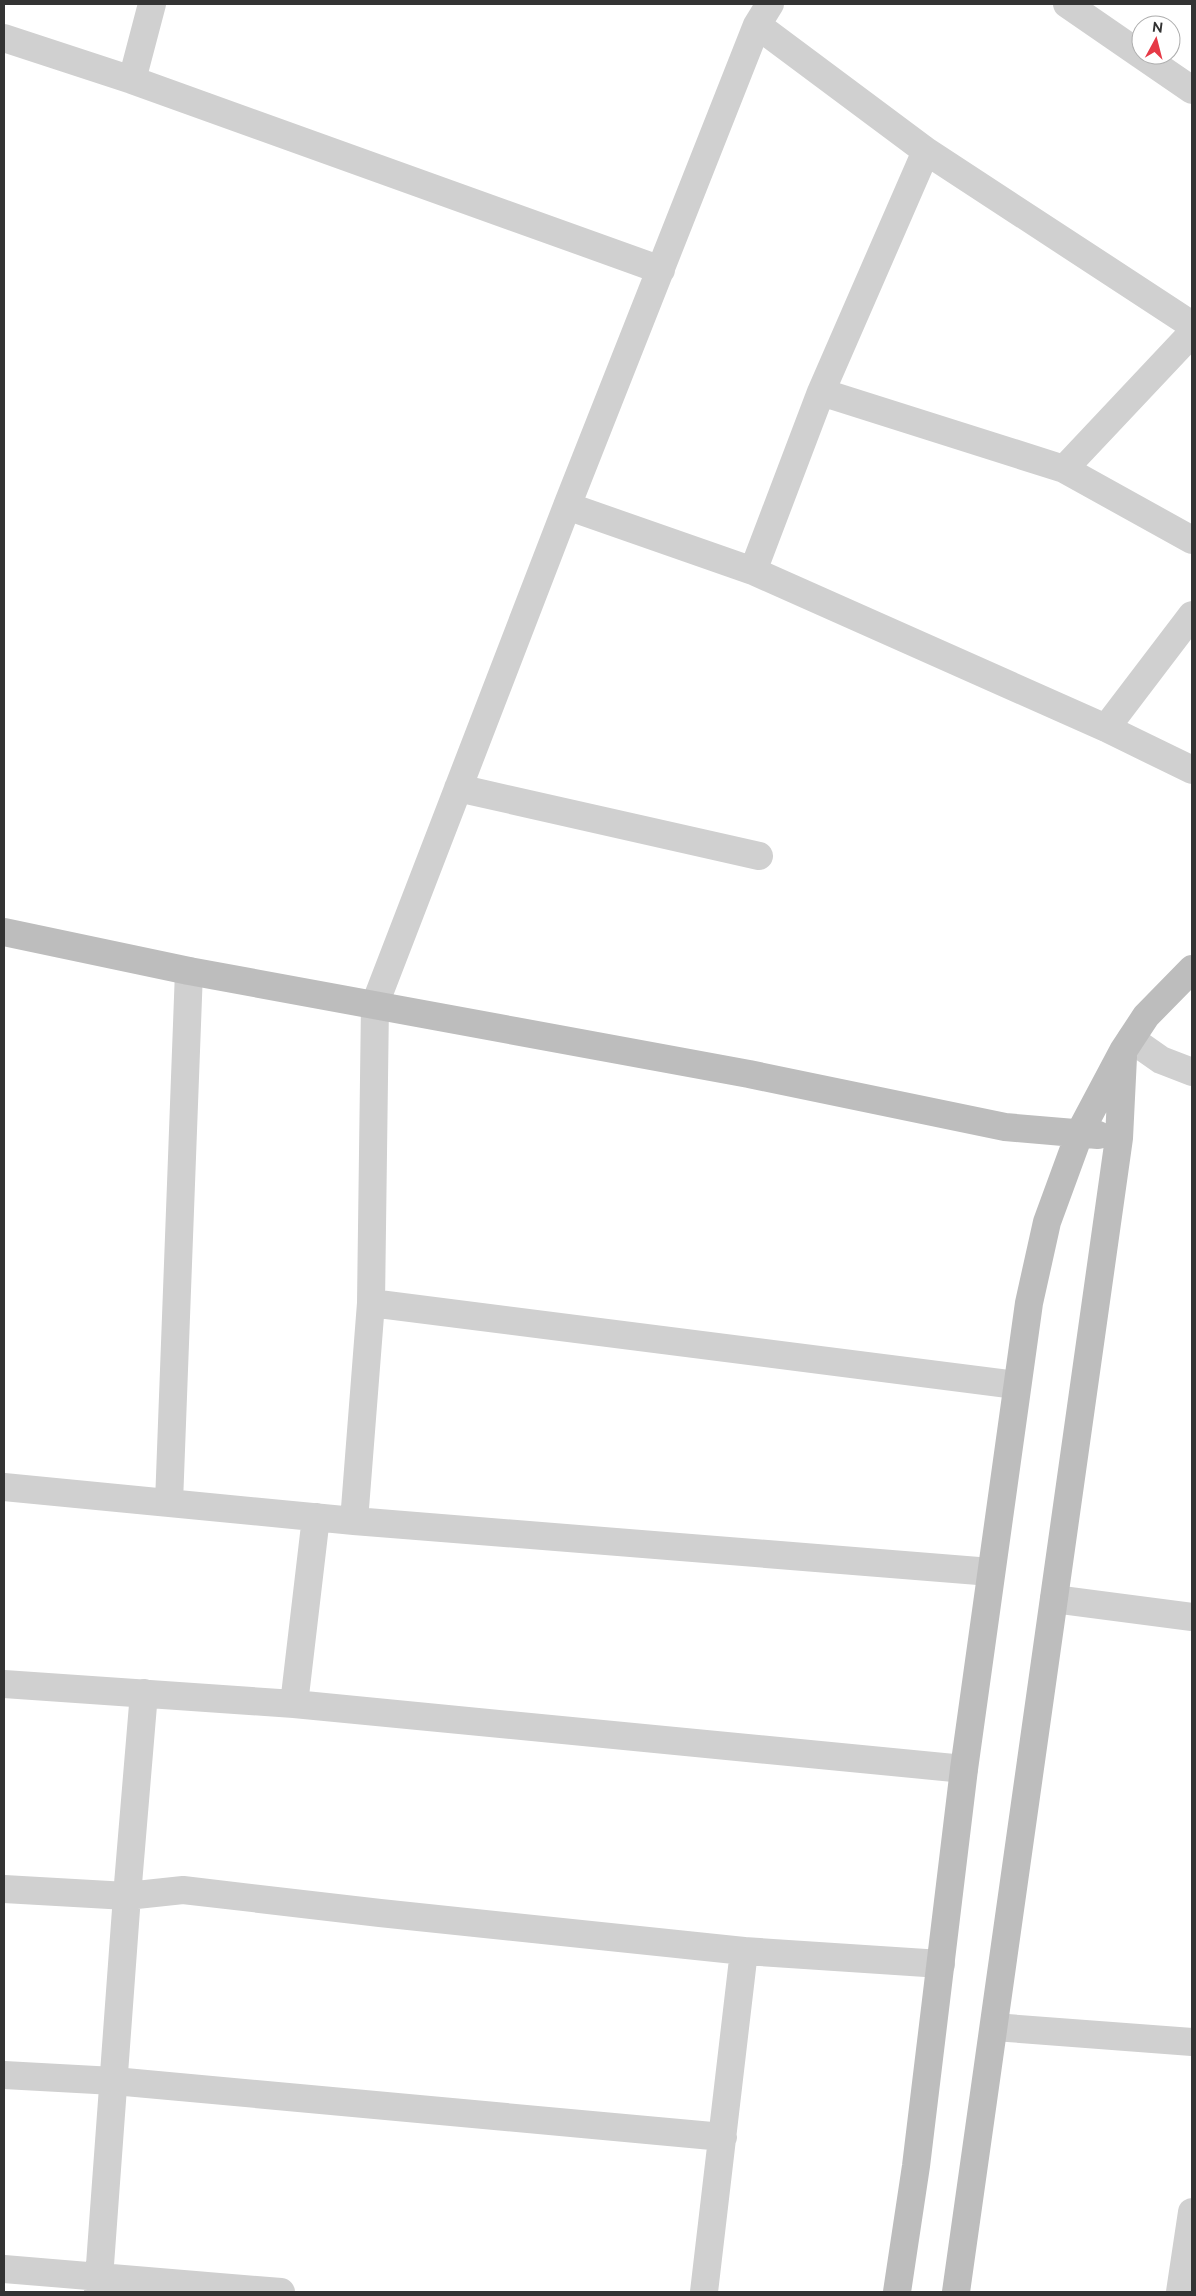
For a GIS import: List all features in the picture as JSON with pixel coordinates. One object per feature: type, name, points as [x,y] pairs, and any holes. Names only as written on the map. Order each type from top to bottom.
[{"type":"street","points":[[132,80],[152,4]]},
{"type":"street","points":[[1067,4],[1131,48]]},
{"type":"street","points":[[354,1521],[371,1304],[375,1004],[567,506],[763,14],[926,151],[1192,325]]},
{"type":"street","points":[[4,38],[132,80],[661,270]]},
{"type":"street","points":[[1156,65],[1192,90]]},
{"type":"street","points":[[753,571],[821,392],[926,151]]},
{"type":"street","points":[[1064,470],[1192,333]]},
{"type":"street","points":[[821,392],[1064,470],[1192,540]]},
{"type":"street","points":[[567,506],[753,571],[1106,728],[1192,770]]},
{"type":"street","points":[[1106,728],[1192,615]]},
{"type":"street","points":[[458,788],[759,856]]},
{"type":"street","points":[[4,932],[189,971],[749,1074],[1005,1127],[1080,1132],[1119,1138]]},
{"type":"street","points":[[896,2292],[916,2166],[964,1769],[1028,1304],[1047,1222],[1080,1132],[1127,1045],[1146,1016],[1192,970]]},
{"type":"street","points":[[169,1503],[189,971]]},
{"type":"street","points":[[1127,1045],[1192,1072]]},
{"type":"street","points":[[956,2292],[1119,1138],[1127,1045]]},
{"type":"street","points":[[371,1304],[1016,1385]]},
{"type":"street","points":[[4,1487],[354,1521],[991,1572]]},
{"type":"street","points":[[294,1704],[316,1517]]},
{"type":"street","points":[[1054,1599],[1192,1617]]},
{"type":"street","points":[[4,1684],[294,1704],[964,1769]]},
{"type":"street","points":[[98,2285],[144,1693]]},
{"type":"street","points":[[4,1889],[127,1896],[183,1890],[380,1913],[744,1951],[941,1964]]},
{"type":"street","points":[[704,2292],[744,1951]]},
{"type":"street","points":[[994,2027],[1192,2042]]},
{"type":"street","points":[[4,2075],[114,2081],[723,2137]]},
{"type":"street","points":[[1180,2292],[1192,2212]]},
{"type":"street","points":[[4,2269],[98,2285],[281,2292]]}]
